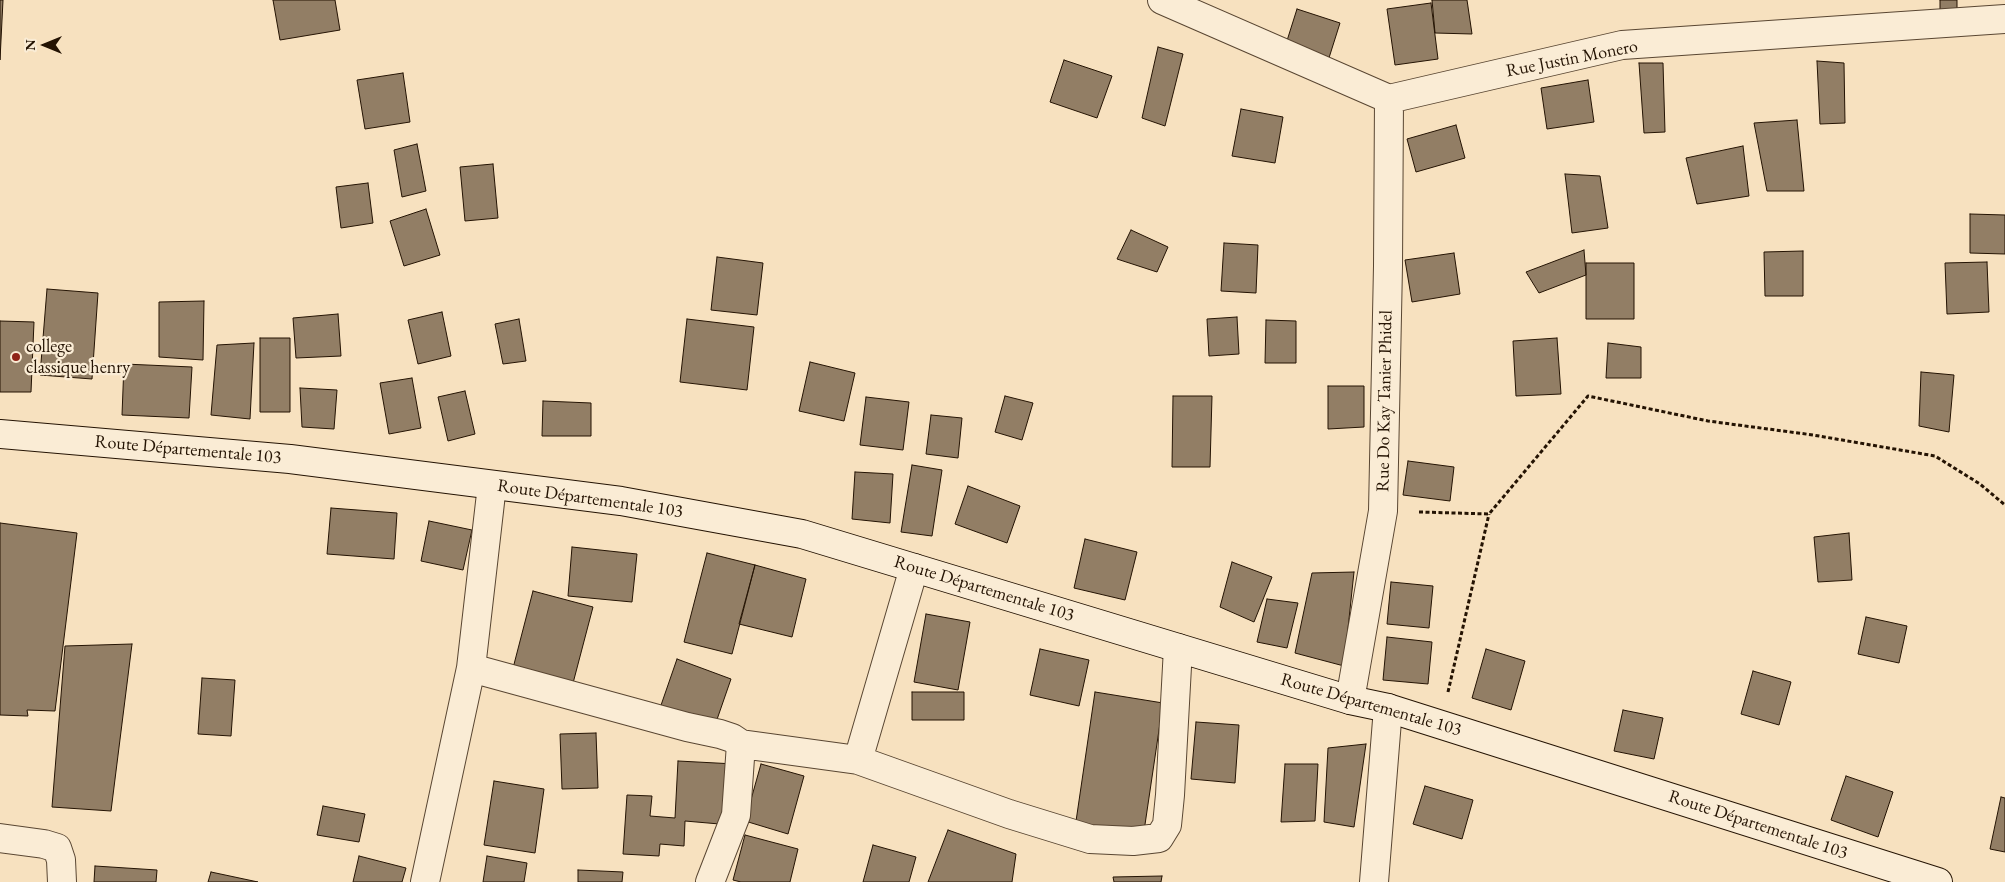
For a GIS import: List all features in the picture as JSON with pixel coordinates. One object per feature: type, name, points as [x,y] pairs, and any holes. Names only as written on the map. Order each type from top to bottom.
[{"type":"street","points":[[1162,0],[1389,99]]},
{"type":"street","name":"Rue Justin Monero","points":[[1389,99],[1622,45],[2005,19]]},
{"type":"street","name":"Rue Do Kay Tanier Phidel","points":[[1350,700],[1383,511],[1388,276],[1389,99]]},
{"type":"street","name":"Route Départementale 103","points":[[0,434],[290,459],[492,484],[621,501],[802,534],[1350,700],[1388,708],[1441,724],[1938,882]]},
{"type":"street","points":[[425,882],[471,668],[492,484]]},
{"type":"street","points":[[858,760],[914,568]]},
{"type":"street","points":[[471,668],[687,727],[720,734],[732,738],[741,744],[858,760],[1009,814],[1090,839],[1133,841],[1159,838],[1167,825],[1178,648]]},
{"type":"street","points":[[1374,882],[1388,708]]},
{"type":"street","points":[[710,882],[736,815],[741,744]]},
{"type":"street","points":[[0,838],[44,844],[57,848],[61,860],[62,882]]},
{"type":"path","points":[[1441,724],[1489,514],[1588,396],[1708,421],[1813,435],[1935,456],[1980,484],[2005,505]]},
{"type":"path","points":[[1383,511],[1489,514]]},
{"type":"building","points":[[0,0],[3,0],[0,60]]},
{"type":"building","points":[[273,0],[335,0],[340,30],[280,40]]},
{"type":"building","points":[[1432,0],[1467,0],[1472,34],[1435,33]]},
{"type":"building","points":[[1940,0],[1957,0],[1957,13],[1940,13]]},
{"type":"building","points":[[1431,3],[1438,59],[1395,65],[1387,9]]},
{"type":"building","points":[[1297,9],[1340,23],[1328,61],[1285,47]]},
{"type":"building","points":[[1158,47],[1183,54],[1165,126],[1142,118]]},
{"type":"building","points":[[1064,60],[1112,76],[1097,118],[1050,102]]},
{"type":"building","points":[[1817,61],[1844,63],[1845,123],[1820,124]]},
{"type":"building","points":[[1639,63],[1663,63],[1665,132],[1644,133]]},
{"type":"building","points":[[403,73],[410,122],[365,129],[357,80]]},
{"type":"building","points":[[1588,80],[1594,122],[1547,129],[1541,88]]},
{"type":"building","points":[[1241,109],[1283,117],[1275,163],[1232,156]]},
{"type":"building","points":[[1797,120],[1804,191],[1767,191],[1754,123]]},
{"type":"building","points":[[1456,125],[1465,158],[1416,172],[1407,139]]},
{"type":"building","points":[[417,144],[426,191],[402,197],[394,150]]},
{"type":"building","points":[[1743,146],[1749,196],[1697,204],[1686,158]]},
{"type":"building","points":[[493,164],[498,218],[465,221],[460,167]]},
{"type":"building","points":[[1565,174],[1600,176],[1608,228],[1572,233]]},
{"type":"building","points":[[368,183],[373,223],[341,228],[336,187]]},
{"type":"building","points":[[426,209],[440,255],[404,266],[390,221]]},
{"type":"building","points":[[1970,214],[2005,215],[2005,254],[1970,253]]},
{"type":"building","points":[[1131,230],[1168,247],[1157,272],[1117,259]]},
{"type":"building","points":[[1224,243],[1258,245],[1256,293],[1221,291]]},
{"type":"building","points":[[1584,250],[1586,275],[1539,293],[1526,272]]},
{"type":"building","points":[[1803,251],[1803,296],[1765,296],[1764,252]]},
{"type":"building","points":[[1454,253],[1460,294],[1412,302],[1405,260]]},
{"type":"building","points":[[717,257],[763,263],[757,315],[711,310]]},
{"type":"building","points":[[1987,262],[1989,312],[1947,314],[1945,263]]},
{"type":"building","points":[[1586,263],[1634,263],[1634,319],[1586,319]]},
{"type":"building","points":[[47,289],[98,293],[92,379],[40,375]]},
{"type":"building","points":[[204,301],[203,360],[159,357],[159,302]]},
{"type":"building","points":[[442,312],[451,356],[418,364],[408,320]]},
{"type":"building","points":[[338,314],[341,356],[296,358],[293,318]]},
{"type":"building","points":[[1237,317],[1239,354],[1209,356],[1207,319]]},
{"type":"building","points":[[519,319],[526,361],[503,364],[495,324]]},
{"type":"building","points":[[687,319],[754,327],[747,390],[680,382]]},
{"type":"building","points":[[1266,320],[1296,321],[1296,363],[1265,363]]},
{"type":"building","name":"college classique henry","points":[[0,321],[34,322],[31,392],[0,392]]},
{"type":"building","points":[[260,338],[290,338],[290,412],[260,412]]},
{"type":"building","points":[[1557,338],[1561,394],[1516,396],[1513,341]]},
{"type":"building","points":[[254,343],[250,419],[211,415],[217,345]]},
{"type":"building","points":[[1608,343],[1641,347],[1641,378],[1606,378]]},
{"type":"building","points":[[810,362],[855,373],[844,421],[799,411]]},
{"type":"building","points":[[124,364],[192,367],[189,418],[122,415]]},
{"type":"building","points":[[1921,372],[1954,375],[1949,432],[1919,426]]},
{"type":"building","points":[[412,378],[421,428],[389,434],[380,383]]},
{"type":"building","points":[[1328,386],[1364,386],[1364,427],[1328,429]]},
{"type":"building","points":[[300,388],[337,390],[334,429],[302,427]]},
{"type":"building","points":[[465,391],[475,434],[448,441],[438,397]]},
{"type":"building","points":[[1005,396],[1033,403],[1022,440],[995,432]]},
{"type":"building","points":[[1173,396],[1212,396],[1210,467],[1172,467]]},
{"type":"building","points":[[866,397],[909,402],[903,450],[860,445]]},
{"type":"building","points":[[543,401],[591,403],[591,436],[542,436]]},
{"type":"building","points":[[931,415],[962,418],[958,458],[926,454]]},
{"type":"building","points":[[1408,461],[1454,467],[1450,501],[1403,495]]},
{"type":"building","points":[[912,465],[942,470],[932,536],[901,532]]},
{"type":"building","points":[[855,472],[893,474],[890,523],[852,519]]},
{"type":"building","points":[[968,486],[1020,506],[1007,543],[955,524]]},
{"type":"building","points":[[331,508],[397,513],[394,559],[327,554]]},
{"type":"building","points":[[429,521],[472,530],[463,570],[421,561]]},
{"type":"building","points":[[0,523],[77,533],[55,711],[27,710],[28,716],[0,715]]},
{"type":"building","points":[[1849,533],[1852,580],[1818,582],[1814,537]]},
{"type":"building","points":[[1085,539],[1137,552],[1125,600],[1074,588]]},
{"type":"building","points":[[572,547],[637,554],[632,602],[568,596]]},
{"type":"building","points":[[707,553],[755,565],[732,654],[684,642]]},
{"type":"building","points":[[1232,562],[1272,577],[1254,622],[1220,607]]},
{"type":"building","points":[[755,565],[806,579],[792,637],[739,624]]},
{"type":"building","points":[[1354,572],[1344,666],[1295,653],[1312,573]]},
{"type":"building","points":[[1391,582],[1433,586],[1429,628],[1387,624]]},
{"type":"building","points":[[533,591],[593,607],[572,687],[512,672]]},
{"type":"building","points":[[1267,599],[1298,603],[1287,648],[1257,642]]},
{"type":"building","points":[[926,614],[970,622],[958,690],[914,682]]},
{"type":"building","points":[[1866,617],[1907,626],[1899,663],[1858,654]]},
{"type":"building","points":[[1387,637],[1432,642],[1428,684],[1383,680]]},
{"type":"building","points":[[132,644],[111,811],[52,807],[65,646]]},
{"type":"building","points":[[1040,649],[1089,660],[1079,706],[1030,695]]},
{"type":"building","points":[[1486,649],[1525,661],[1511,710],[1472,698]]},
{"type":"building","points":[[677,659],[731,679],[713,731],[659,711]]},
{"type":"building","points":[[1753,671],[1791,682],[1779,725],[1741,714]]},
{"type":"building","points":[[202,678],[235,680],[231,736],[198,734]]},
{"type":"building","points":[[912,692],[964,692],[964,720],[912,720]]},
{"type":"building","points":[[1095,692],[1163,703],[1143,838],[1075,828]]},
{"type":"building","points":[[1623,710],[1663,718],[1654,759],[1614,751]]},
{"type":"building","points":[[1196,722],[1239,725],[1235,783],[1191,779]]},
{"type":"building","points":[[596,733],[598,788],[562,789],[560,734]]},
{"type":"building","points":[[1366,744],[1354,827],[1324,822],[1328,748]]},
{"type":"building","points":[[678,761],[735,764],[731,825],[685,821],[684,846],[660,844],[659,856],[623,854],[627,795],[652,796],[650,816],[675,818]]},
{"type":"building","points":[[761,764],[804,776],[788,834],[745,821]]},
{"type":"building","points":[[1285,764],[1318,764],[1315,821],[1281,822]]},
{"type":"building","points":[[1846,776],[1893,792],[1878,837],[1831,820]]},
{"type":"building","points":[[494,781],[544,789],[535,853],[484,845]]},
{"type":"building","points":[[1425,786],[1473,800],[1462,839],[1413,824]]},
{"type":"building","points":[[2001,797],[2005,798],[2005,852],[1990,849]]},
{"type":"building","points":[[323,806],[365,814],[359,842],[317,835]]},
{"type":"building","points":[[948,830],[1016,854],[1012,882],[928,882]]},
{"type":"building","points":[[745,835],[798,849],[790,882],[741,882],[733,880]]},
{"type":"building","points":[[873,845],[916,857],[909,882],[863,882]]},
{"type":"building","points":[[359,856],[406,868],[402,882],[353,882]]},
{"type":"building","points":[[487,856],[527,863],[524,882],[483,882]]},
{"type":"building","points":[[95,866],[157,870],[156,882],[94,882]]},
{"type":"building","points":[[578,870],[623,872],[622,882],[578,882]]},
{"type":"building","points":[[211,872],[258,882],[208,882]]},
{"type":"building","points":[[1162,876],[1161,882],[1114,882],[1113,877]]},
{"type":"place","name":"college classique henry","points":[[16,357]]}]
